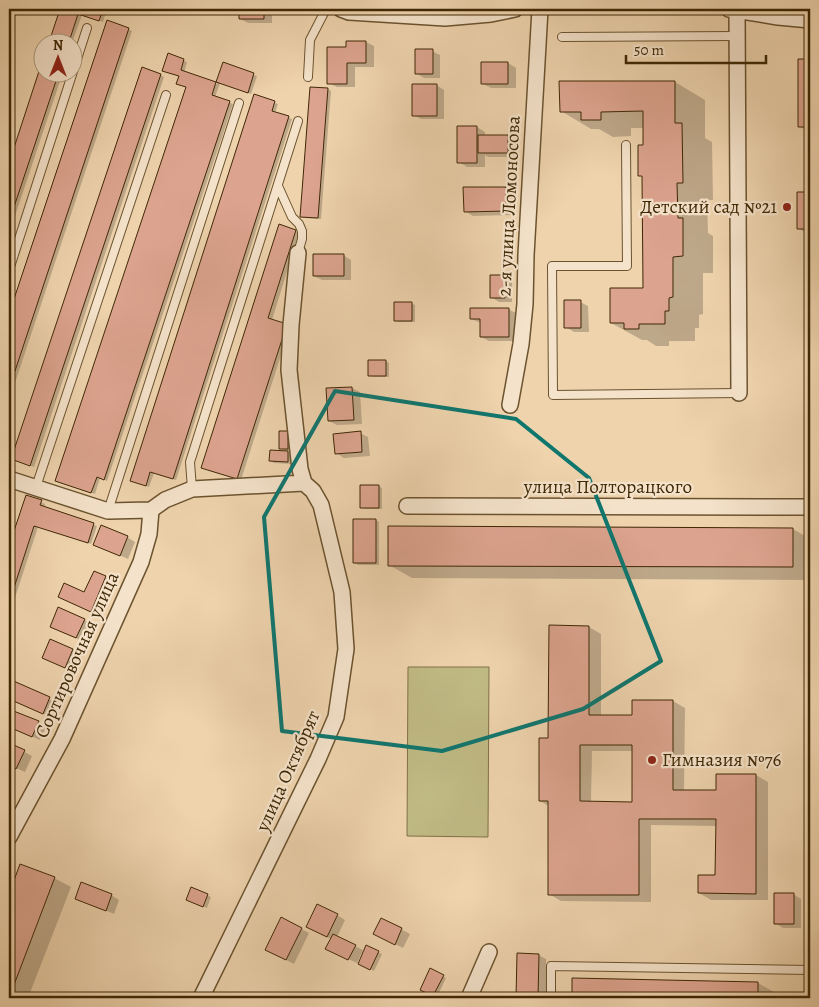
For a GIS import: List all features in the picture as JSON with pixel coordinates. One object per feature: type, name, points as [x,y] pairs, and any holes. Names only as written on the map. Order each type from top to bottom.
[{"type":"street","points":[[341,9],[349,12],[445,18],[491,14],[515,9]]},
{"type":"street","name":"2-я улица Ломоносова","points":[[510,405],[521,344],[540,9]]},
{"type":"street","points":[[739,394],[738,36],[733,10],[778,13],[810,20]]},
{"type":"street","name":"улица Октябрят","points":[[201,998],[318,759],[336,717],[346,649],[342,592],[321,504],[304,483],[300,469],[289,370],[298,253]]},
{"type":"street","points":[[11,482],[36,487],[108,511],[151,510],[165,500],[192,489],[304,483]]},
{"type":"street","name":"улица Полторацкого","points":[[407,506],[810,507]]},
{"type":"street","name":"Сортировочная улица","points":[[9,837],[62,738],[141,562],[150,534],[151,510]]},
{"type":"street","points":[[469,998],[489,952]]},
{"type":"lane","points":[[308,77],[310,40],[326,9]]},
{"type":"lane","points":[[9,270],[87,28]]},
{"type":"lane","points":[[562,36],[738,36]]},
{"type":"lane","points":[[36,487],[166,95]]},
{"type":"lane","points":[[108,511],[239,102]]},
{"type":"lane","points":[[192,489],[190,462],[298,121]]},
{"type":"lane","points":[[626,145],[626,266],[552,266],[553,395],[739,394]]},
{"type":"lane","points":[[278,186],[292,217],[302,231],[298,253]]},
{"type":"lane","points":[[551,998],[551,966],[810,970]]},
{"type":"highlighted area","points":[[335,391],[516,419],[589,478],[661,661],[583,709],[442,751],[282,731],[264,517]]},
{"type":"shaded area","points":[[408,667],[489,667],[488,837],[407,836]]},
{"type":"building","points":[[60,9],[78,14],[72,32],[52,32]]},
{"type":"building","points":[[80,9],[103,9],[99,21],[78,14]]},
{"type":"building","points":[[239,9],[264,9],[264,19],[239,19]]},
{"type":"building","points":[[107,20],[129,28],[9,389],[9,314]]},
{"type":"building","points":[[346,41],[366,41],[366,63],[347,63],[347,84],[327,84],[327,47],[346,47]]},
{"type":"building","points":[[415,49],[433,49],[433,74],[415,74]]},
{"type":"building","points":[[168,53],[184,59],[181,70],[216,82],[212,95],[230,101],[104,480],[97,477],[91,493],[55,481],[186,87],[176,84],[179,76],[162,71]]},
{"type":"building","points":[[798,59],[810,59],[810,127],[798,127]]},
{"type":"building","points":[[223,62],[254,73],[248,93],[216,82]]},
{"type":"building","points":[[481,62],[508,62],[508,84],[481,84]]},
{"type":"building","points":[[142,67],[161,74],[30,466],[11,459]]},
{"type":"building","points":[[559,81],[675,81],[675,123],[682,123],[683,183],[677,183],[678,218],[683,218],[683,256],[673,257],[673,297],[669,298],[669,311],[665,311],[665,324],[639,324],[639,329],[624,329],[624,323],[610,323],[610,288],[643,288],[642,176],[638,176],[638,145],[643,145],[643,111],[601,112],[601,120],[581,120],[581,112],[560,112]]},
{"type":"building","points":[[35,82],[56,82],[9,222],[9,163]]},
{"type":"building","points":[[412,84],[437,84],[437,116],[412,116]]},
{"type":"building","points":[[310,87],[328,88],[318,218],[300,217]]},
{"type":"building","points":[[254,94],[275,101],[272,111],[289,116],[173,479],[150,472],[146,486],[130,481]]},
{"type":"building","points":[[457,126],[477,126],[477,163],[457,163]]},
{"type":"building","points":[[478,135],[508,135],[508,153],[478,153]]},
{"type":"building","points":[[463,187],[506,187],[506,211],[464,212]]},
{"type":"building","points":[[797,192],[810,192],[810,229],[797,229]]},
{"type":"building","points":[[279,224],[296,230],[268,318],[287,324],[237,479],[201,468]]},
{"type":"building","points":[[313,254],[344,254],[344,276],[313,276]]},
{"type":"building","points":[[490,275],[505,275],[505,298],[490,298]]},
{"type":"building","points":[[564,300],[581,300],[581,328],[564,328]]},
{"type":"building","points":[[394,302],[412,302],[412,321],[394,321]]},
{"type":"building","points":[[470,308],[509,308],[509,337],[480,337],[480,319],[470,319]]},
{"type":"building","points":[[368,360],[386,360],[386,376],[368,376]]},
{"type":"building","points":[[352,387],[354,420],[328,421],[326,388]]},
{"type":"building","points":[[279,431],[288,431],[288,449],[279,449]]},
{"type":"building","points":[[361,431],[362,452],[335,454],[333,434]]},
{"type":"building","points":[[270,450],[288,451],[288,462],[269,461]]},
{"type":"building","points":[[360,485],[379,485],[379,508],[360,508]]},
{"type":"building","points":[[26,495],[42,500],[40,505],[94,523],[88,543],[34,526],[9,603],[9,546]]},
{"type":"building","points":[[353,519],[376,519],[376,563],[353,563]]},
{"type":"building","points":[[101,525],[128,536],[120,556],[93,545]]},
{"type":"building","points":[[388,526],[793,528],[793,567],[388,566]]},
{"type":"building","points":[[94,571],[106,576],[91,612],[58,597],[64,583],[84,592]]},
{"type":"building","points":[[58,607],[85,619],[76,638],[50,627]]},
{"type":"building","name":"Гимназия №76","points":[[549,625],[589,626],[589,715],[632,715],[632,700],[673,700],[673,790],[716,790],[716,774],[756,774],[756,894],[698,893],[698,875],[715,875],[716,819],[639,819],[639,895],[548,895],[548,801],[539,801],[539,738],[548,738]],"holes":[[[580,745],[632,745],[632,802],[580,801]]]},
{"type":"building","points":[[50,639],[73,649],[65,668],[42,658]]},
{"type":"building","points":[[9,679],[50,697],[43,714],[9,699]]},
{"type":"building","points":[[11,710],[39,721],[32,737],[9,727]]},
{"type":"building","points":[[9,743],[25,750],[16,769],[9,765]]},
{"type":"building","points":[[20,864],[55,877],[9,998],[9,894]]},
{"type":"building","points":[[81,882],[112,894],[106,911],[75,899]]},
{"type":"building","points":[[191,887],[208,894],[203,907],[186,900]]},
{"type":"building","points":[[774,893],[794,893],[794,924],[774,924]]},
{"type":"building","points":[[317,904],[338,914],[327,937],[306,927]]},
{"type":"building","points":[[281,917],[302,928],[286,960],[265,950]]},
{"type":"building","points":[[381,918],[402,928],[395,945],[373,934]]},
{"type":"building","points":[[333,934],[356,945],[348,960],[325,949]]},
{"type":"building","points":[[366,945],[379,951],[370,970],[358,964]]},
{"type":"building","points":[[517,953],[539,954],[538,998],[516,998]]},
{"type":"building","points":[[430,968],[444,975],[433,996],[420,990]]},
{"type":"building","points":[[572,978],[758,982],[758,998],[572,998]]},
{"type":"place","name":"Детский сад №21","points":[[787,207]]},
{"type":"place","name":"Гимназия №76","points":[[652,760]]}]
